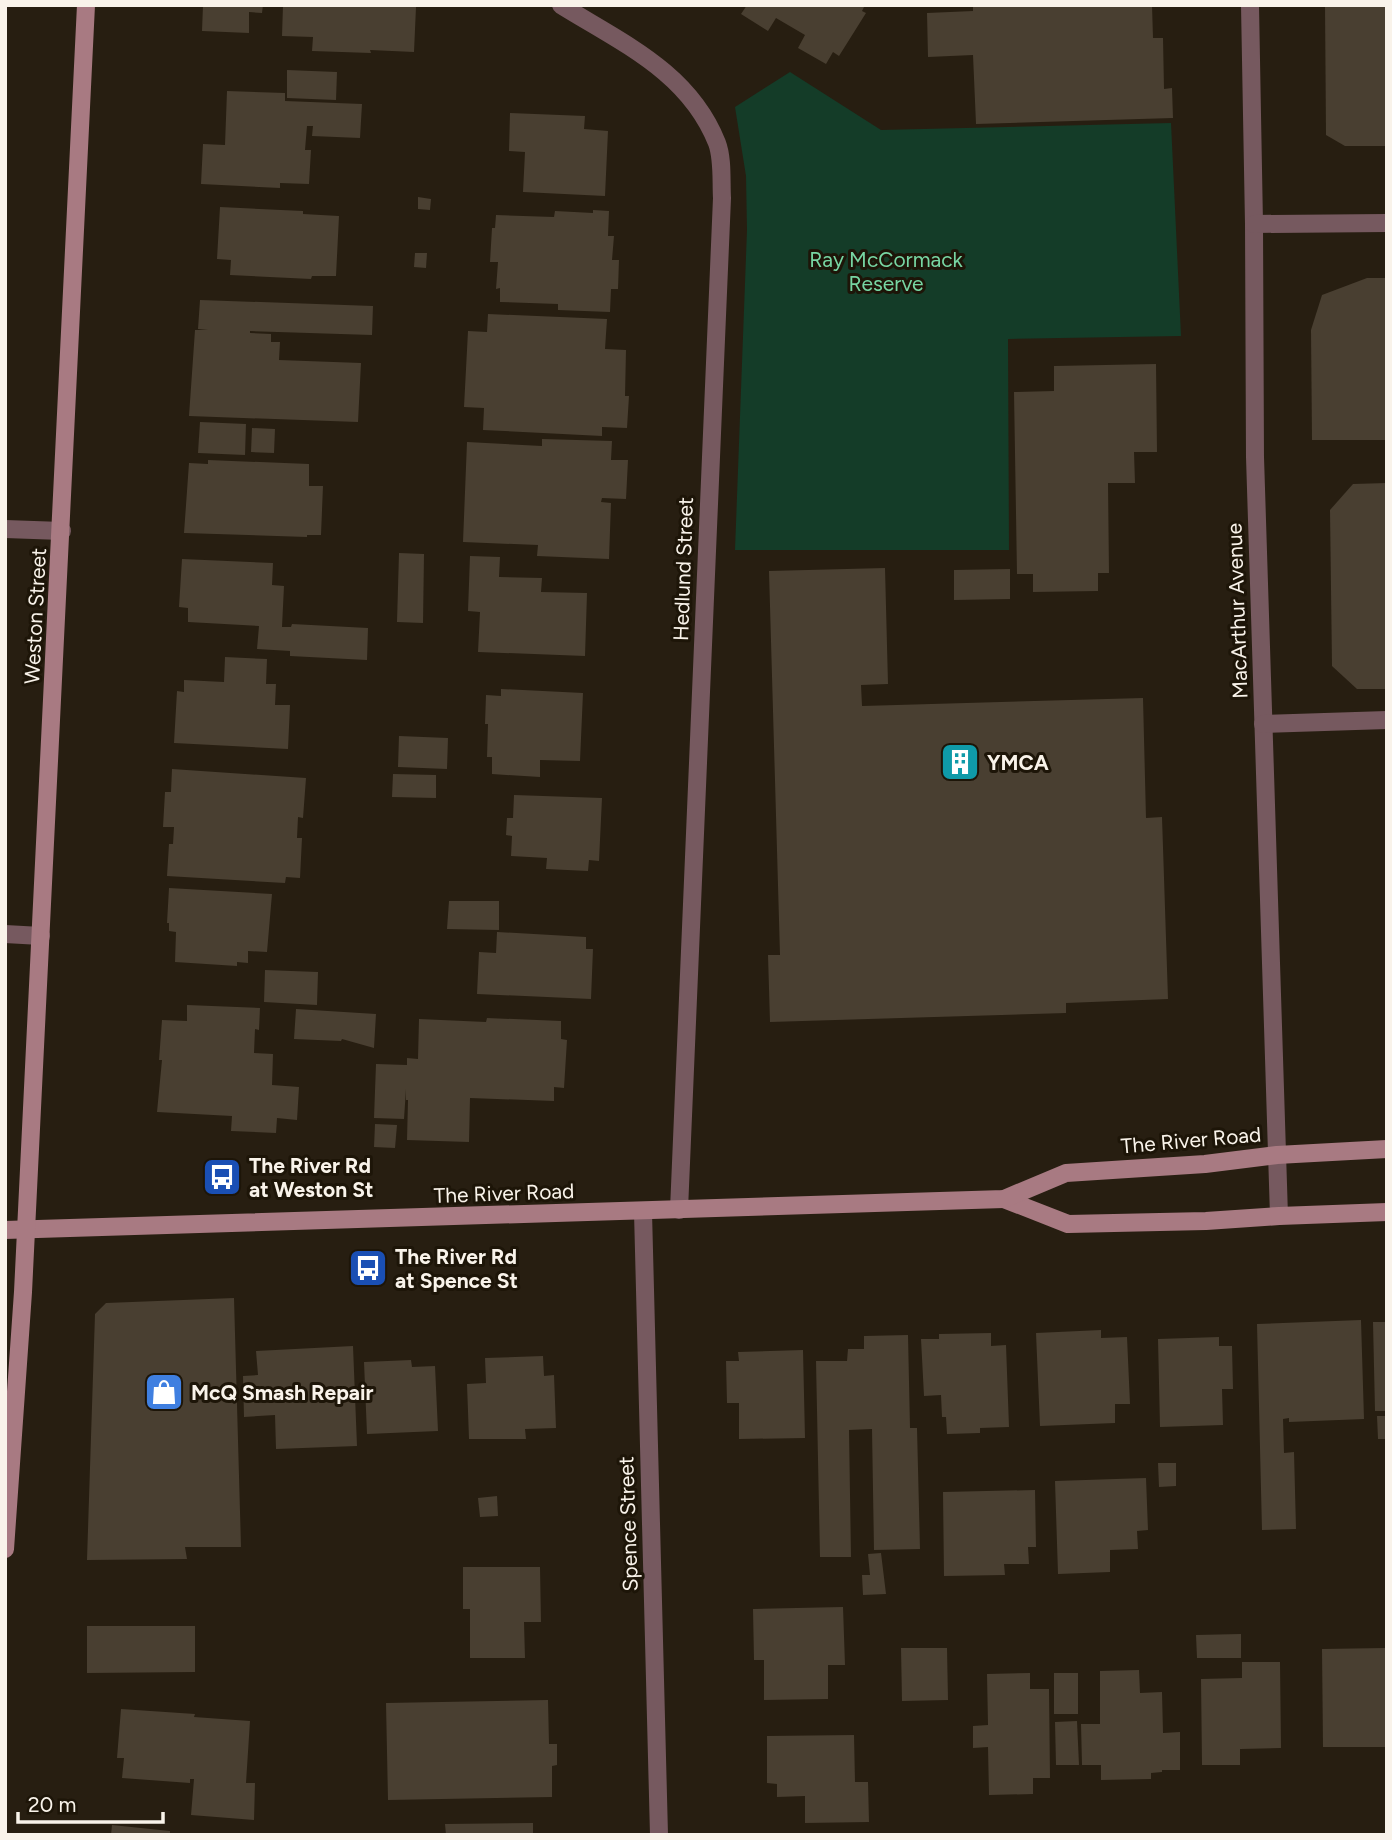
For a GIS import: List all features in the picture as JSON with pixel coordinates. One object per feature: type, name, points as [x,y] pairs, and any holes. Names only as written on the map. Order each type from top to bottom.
[{"type":"main road","name":"Weston Street","points":[[5,1549],[41,936],[86,5]]},
{"type":"main road","name":"The River Road","points":[[5,1230],[1004,1199],[1066,1173],[1205,1164],[1277,1155],[1387,1149]]},
{"type":"main road","name":"The River Road","points":[[1004,1199],[1068,1224],[1206,1221],[1387,1212]]},
{"type":"street","name":"Hedlund Street","points":[[561,5],[643,56],[677,81],[697,106],[718,145],[722,198],[679,1210]]},
{"type":"street","name":"MacArthur Avenue","points":[[1251,5],[1255,457],[1279,1216]]},
{"type":"street","points":[[1254,224],[1387,223]]},
{"type":"street","points":[[5,528],[62,531]]},
{"type":"street","points":[[1263,724],[1387,720]]},
{"type":"street","points":[[5,934],[41,936]]},
{"type":"street","name":"Spence Street","points":[[643,1212],[659,1835]]},
{"type":"green space","name":"Ray McCormack Reserve","points":[[790,72],[881,130],[1171,123],[1181,336],[1008,339],[1009,550],[735,550],[747,230],[746,176],[735,107]]},
{"type":"building","points":[[203,5],[263,5],[262,13],[249,12],[249,33],[202,31]]},
{"type":"building","points":[[283,5],[416,7],[414,52],[312,51],[313,37],[282,36]]},
{"type":"building","points":[[747,5],[865,5],[862,11],[866,13],[839,56],[833,52],[826,64],[798,48],[805,35],[776,18],[768,31],[741,14]]},
{"type":"building","points":[[973,5],[1152,5],[1153,38],[1163,38],[1164,89],[1172,88],[1173,118],[976,124],[973,55],[928,57],[927,13],[973,11]]},
{"type":"building","points":[[1325,5],[1387,5],[1387,146],[1345,146],[1326,135]]},
{"type":"building","points":[[287,70],[337,72],[336,100],[287,98]]},
{"type":"building","points":[[227,91],[285,93],[285,101],[362,104],[360,138],[312,136],[313,126],[307,126],[305,150],[311,150],[309,184],[280,183],[280,188],[201,184],[203,144],[225,145]]},
{"type":"building","points":[[510,113],[585,116],[584,129],[608,131],[605,196],[523,192],[525,152],[509,151]]},
{"type":"building","points":[[418,197],[431,199],[430,210],[418,209]]},
{"type":"building","points":[[220,207],[303,211],[303,214],[339,216],[336,276],[312,276],[311,279],[230,275],[231,260],[217,259]]},
{"type":"building","points":[[593,210],[609,211],[608,236],[614,236],[612,260],[619,260],[618,289],[611,289],[610,312],[558,310],[558,304],[500,302],[500,288],[496,289],[498,262],[490,262],[492,228],[495,228],[496,215],[554,217],[555,211],[593,213]]},
{"type":"building","points":[[415,253],[427,253],[426,268],[414,267]]},
{"type":"building","points":[[1367,278],[1387,278],[1387,440],[1312,440],[1311,330],[1322,295]]},
{"type":"building","points":[[200,300],[373,306],[372,335],[250,331],[271,334],[271,342],[280,342],[279,360],[361,363],[358,422],[189,416],[195,330],[208,330],[198,329]]},
{"type":"building","points":[[488,314],[607,319],[605,349],[626,350],[625,396],[629,396],[627,428],[602,427],[602,436],[483,430],[484,408],[464,407],[468,331],[487,332]]},
{"type":"building","points":[[1156,364],[1157,452],[1134,452],[1135,483],[1108,483],[1109,573],[1098,573],[1098,591],[1033,592],[1033,574],[1017,574],[1014,392],[1054,391],[1054,366]]},
{"type":"building","points":[[200,422],[246,424],[245,455],[198,453]]},
{"type":"building","points":[[252,428],[275,429],[274,453],[251,452]]},
{"type":"building","points":[[542,439],[612,441],[611,460],[628,460],[626,499],[602,498],[601,502],[611,503],[609,559],[537,556],[538,545],[463,542],[467,442],[542,446]]},
{"type":"building","points":[[208,460],[309,464],[309,486],[323,486],[321,535],[307,537],[184,533],[189,463],[208,464]]},
{"type":"building","points":[[1387,483],[1387,689],[1357,689],[1332,666],[1330,510],[1353,484]]},
{"type":"building","points":[[399,553],[424,554],[423,623],[397,622]]},
{"type":"building","points":[[470,556],[500,557],[499,577],[542,578],[541,592],[587,593],[585,656],[478,652],[480,612],[468,611]]},
{"type":"building","points":[[182,559],[273,563],[272,585],[284,586],[282,627],[291,627],[292,624],[368,628],[367,660],[290,656],[290,651],[257,649],[259,626],[188,622],[188,608],[179,607]]},
{"type":"building","name":"YMCA","points":[[885,568],[888,684],[861,685],[862,706],[1143,698],[1146,818],[1162,817],[1168,999],[1066,1003],[1066,1013],[770,1022],[768,955],[780,955],[769,571]]},
{"type":"building","points":[[1010,569],[1010,599],[954,600],[954,570]]},
{"type":"building","points":[[225,657],[267,659],[266,684],[276,684],[275,705],[290,705],[288,749],[174,743],[177,691],[184,692],[184,680],[224,682]]},
{"type":"building","points":[[501,689],[583,693],[580,761],[540,760],[540,777],[492,774],[492,757],[487,757],[486,695],[501,696]]},
{"type":"building","points":[[399,736],[448,738],[447,769],[398,767]]},
{"type":"building","points":[[172,769],[306,778],[303,818],[298,817],[297,838],[302,838],[300,878],[286,877],[285,883],[167,876],[169,844],[173,844],[174,827],[163,827],[165,792],[171,792]]},
{"type":"building","points":[[393,774],[436,775],[436,798],[392,797]]},
{"type":"building","points":[[514,795],[602,798],[599,861],[589,860],[588,871],[546,869],[547,858],[511,856],[512,836],[506,835],[507,818],[513,818]]},
{"type":"building","points":[[169,888],[272,894],[267,952],[248,951],[248,963],[237,962],[237,966],[175,962],[176,932],[169,931],[167,923]]},
{"type":"building","points":[[449,901],[499,901],[499,930],[447,929]]},
{"type":"building","points":[[497,932],[586,937],[586,949],[593,949],[591,999],[477,994],[479,952],[496,953]]},
{"type":"building","points":[[265,970],[318,972],[317,1005],[264,1002]]},
{"type":"building","points":[[187,1005],[260,1008],[259,1030],[255,1029],[254,1053],[273,1054],[272,1085],[299,1087],[297,1120],[277,1118],[276,1133],[231,1131],[232,1116],[157,1112],[162,1060],[159,1060],[162,1020],[187,1021]]},
{"type":"building","points":[[296,1009],[376,1014],[374,1048],[342,1039],[294,1039]]},
{"type":"building","points":[[487,1018],[561,1021],[561,1039],[567,1040],[564,1088],[554,1087],[554,1101],[470,1098],[469,1142],[407,1140],[406,1089],[404,1119],[374,1118],[376,1064],[407,1065],[407,1058],[418,1059],[419,1019],[486,1022]]},
{"type":"building","points":[[375,1124],[397,1125],[395,1148],[374,1147]]},
{"type":"building","name":"McQ Smash Repair","points":[[234,1298],[241,1547],[185,1547],[187,1559],[87,1560],[95,1314],[106,1303]]},
{"type":"building","points":[[1361,1320],[1364,1419],[1289,1422],[1289,1418],[1283,1419],[1284,1453],[1294,1452],[1296,1529],[1262,1530],[1257,1324]]},
{"type":"building","points":[[1373,1322],[1387,1322],[1387,1411],[1375,1411]]},
{"type":"building","points":[[1101,1330],[1101,1338],[1127,1337],[1130,1404],[1115,1404],[1115,1423],[1040,1426],[1036,1333]]},
{"type":"building","points":[[991,1333],[991,1346],[1006,1345],[1009,1427],[980,1428],[980,1433],[947,1434],[946,1417],[942,1417],[941,1395],[924,1396],[921,1339],[939,1339],[939,1334]]},
{"type":"building","points":[[908,1335],[910,1428],[917,1428],[920,1549],[874,1550],[872,1429],[849,1430],[851,1557],[820,1557],[816,1361],[847,1361],[848,1349],[864,1349],[864,1336]]},
{"type":"building","points":[[1219,1337],[1219,1346],[1232,1346],[1233,1389],[1222,1389],[1223,1425],[1160,1427],[1158,1339]]},
{"type":"building","points":[[353,1346],[357,1446],[276,1449],[275,1415],[244,1417],[243,1376],[258,1375],[256,1351]]},
{"type":"building","points":[[803,1350],[805,1438],[739,1439],[739,1403],[727,1403],[726,1361],[739,1361],[738,1352]]},
{"type":"building","points":[[543,1356],[544,1376],[554,1375],[556,1428],[525,1429],[526,1439],[469,1439],[467,1384],[486,1383],[485,1358]]},
{"type":"building","points":[[411,1360],[412,1367],[435,1366],[438,1431],[367,1434],[364,1362]]},
{"type":"building","points":[[1377,1416],[1387,1416],[1387,1439],[1378,1439]]},
{"type":"building","points":[[1158,1463],[1176,1463],[1176,1486],[1159,1487]]},
{"type":"building","points":[[1146,1478],[1148,1530],[1137,1531],[1138,1549],[1110,1550],[1110,1572],[1058,1574],[1055,1481]]},
{"type":"building","points":[[1035,1490],[1036,1547],[1028,1547],[1029,1564],[1004,1564],[1005,1575],[944,1576],[943,1492]]},
{"type":"building","points":[[497,1496],[498,1516],[480,1517],[478,1498]]},
{"type":"building","points":[[881,1553],[886,1594],[863,1595],[862,1575],[870,1575],[868,1554]]},
{"type":"building","points":[[463,1567],[540,1567],[541,1622],[524,1622],[525,1658],[470,1658],[470,1609],[463,1609]]},
{"type":"building","points":[[843,1607],[845,1665],[828,1665],[828,1699],[764,1700],[764,1660],[754,1660],[753,1609]]},
{"type":"building","points":[[87,1626],[195,1626],[195,1672],[87,1673]]},
{"type":"building","points":[[1241,1634],[1241,1658],[1197,1658],[1196,1635]]},
{"type":"building","points":[[901,1648],[947,1648],[948,1700],[902,1701]]},
{"type":"building","points":[[1385,1648],[1387,1747],[1323,1747],[1322,1649]]},
{"type":"building","points":[[1242,1662],[1280,1662],[1281,1748],[1240,1749],[1240,1765],[1202,1765],[1201,1679],[1242,1678]]},
{"type":"building","points":[[1139,1670],[1140,1693],[1162,1692],[1163,1733],[1180,1732],[1180,1770],[1151,1773],[1151,1779],[1101,1780],[1101,1765],[1082,1765],[1081,1724],[1100,1724],[1100,1671]]},
{"type":"building","points":[[1030,1673],[1030,1689],[1049,1689],[1050,1778],[1033,1778],[1033,1794],[989,1795],[988,1747],[973,1748],[973,1726],[988,1725],[987,1674]]},
{"type":"building","points":[[1054,1673],[1078,1673],[1078,1714],[1054,1714]]},
{"type":"building","points":[[548,1700],[549,1744],[557,1744],[557,1765],[552,1766],[552,1797],[388,1800],[386,1703]]},
{"type":"building","points":[[121,1709],[250,1721],[246,1783],[255,1783],[254,1820],[191,1815],[194,1779],[190,1779],[190,1783],[122,1778],[124,1758],[117,1758]]},
{"type":"building","points":[[1077,1721],[1079,1765],[1056,1765],[1055,1722]]},
{"type":"building","points":[[854,1735],[855,1782],[868,1782],[869,1822],[805,1823],[805,1796],[777,1797],[777,1784],[767,1783],[767,1736]]},
{"type":"building","points":[[533,1823],[533,1835],[446,1835],[445,1824]]},
{"type":"building","points":[[112,1825],[170,1831],[170,1835],[111,1835]]},
{"type":"place","name":"YMCA","points":[[960,762]]},
{"type":"place","name":"The River Rd at Weston St","points":[[222,1177]]},
{"type":"place","name":"The River Rd at Spence St","points":[[368,1268]]},
{"type":"place","name":"McQ Smash Repair","points":[[164,1392]]}]
